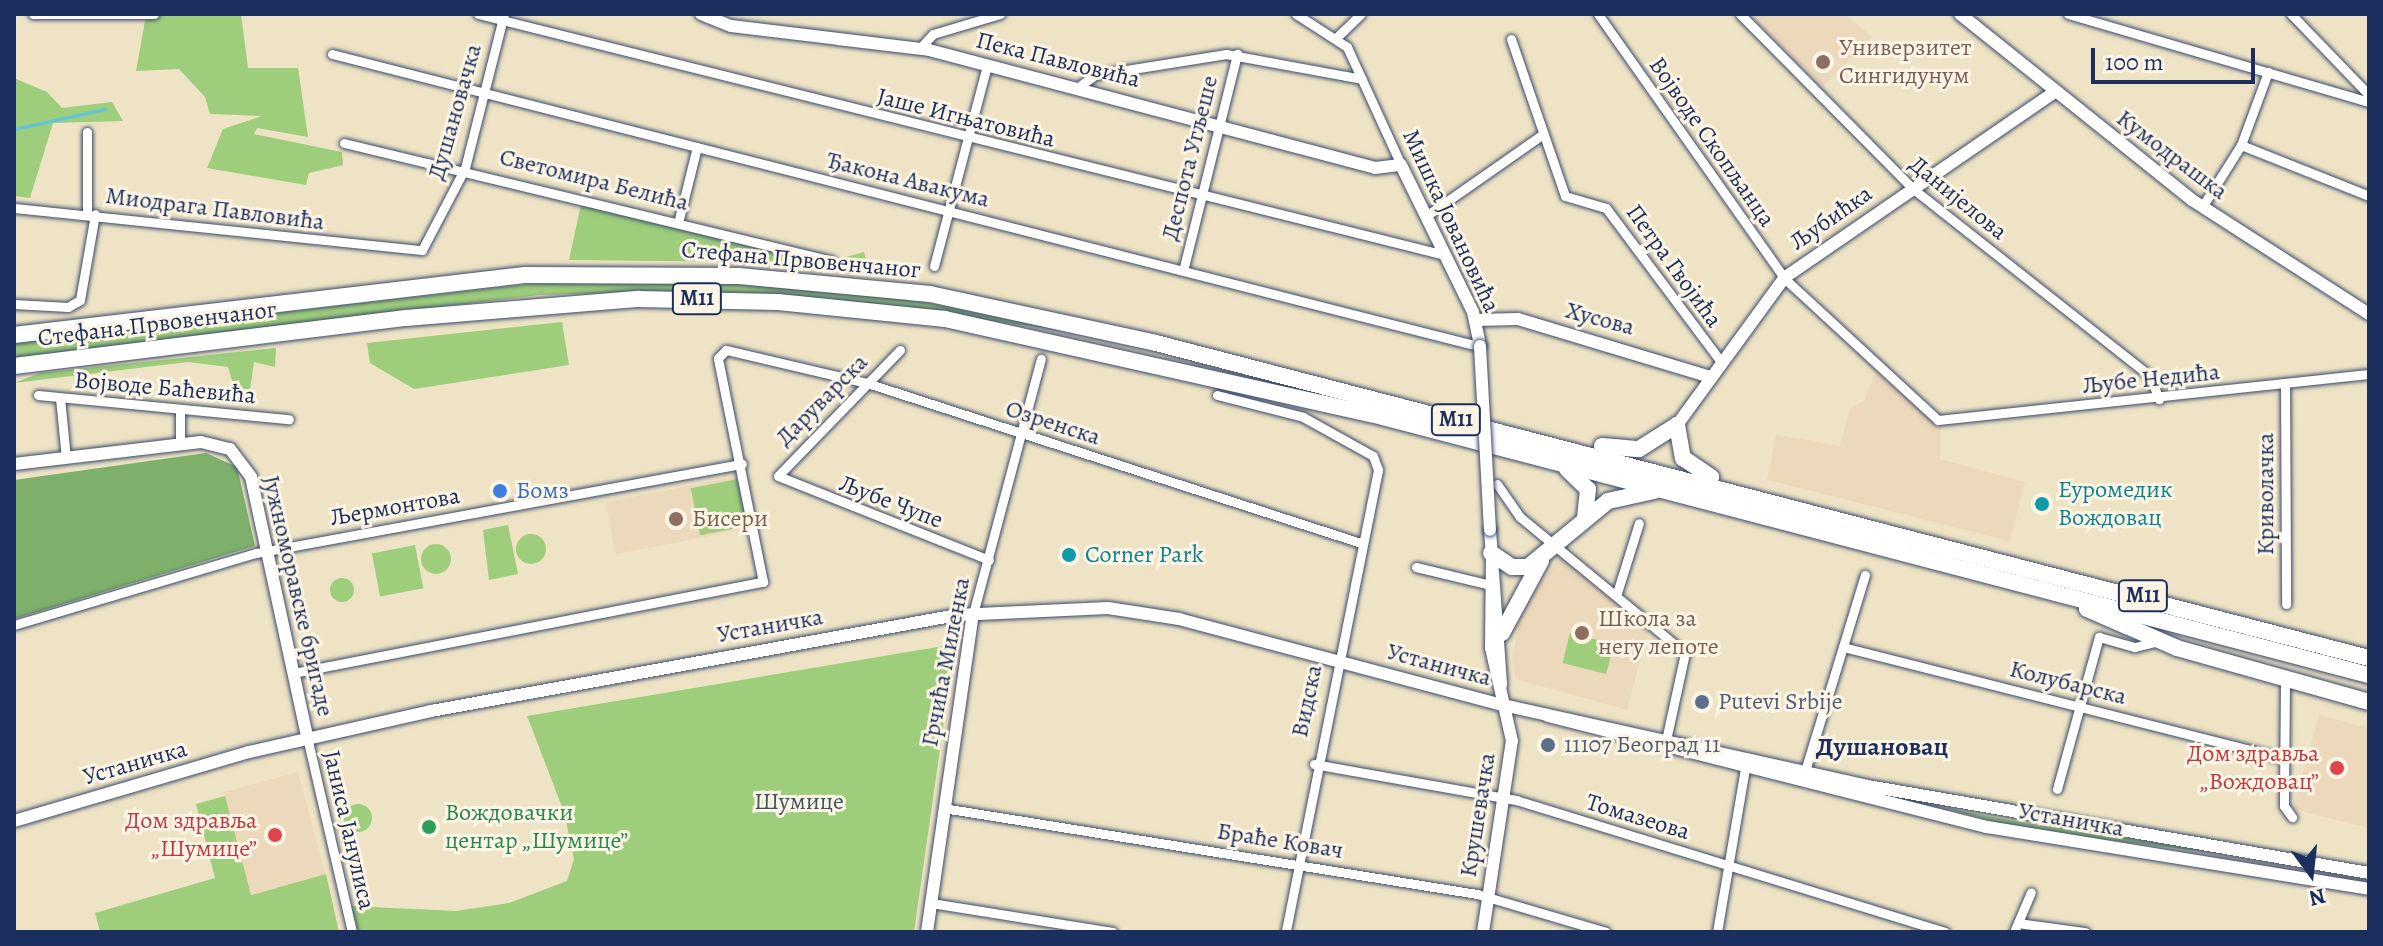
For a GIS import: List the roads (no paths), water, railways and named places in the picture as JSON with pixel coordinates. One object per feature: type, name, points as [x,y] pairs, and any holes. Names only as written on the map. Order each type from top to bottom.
[{"type":"highway","name":"Стефана Првовенчаног","points":[[14,335],[482,279],[739,276],[930,294],[1032,313],[1570,447]]},
{"type":"highway","name":"Стефана Првовенчаног","points":[[14,366],[554,303],[778,302],[1063,340],[1536,456]]},
{"type":"highway","points":[[1570,447],[1639,449],[1677,425],[1683,458],[1729,488]]},
{"type":"highway","name":"M11","points":[[1570,447],[2369,658]]},
{"type":"highway","points":[[1536,456],[1583,480],[1590,496],[1585,520]]},
{"type":"highway","name":"M11","points":[[1536,456],[2369,675]]},
{"type":"highway","points":[[1492,556],[1517,568],[1541,561],[1585,520],[1616,498],[1664,489]]},
{"type":"highway","points":[[1502,633],[1541,561]]},
{"type":"highway","points":[[2026,584],[2159,641],[2285,681],[2369,702]]},
{"type":"main road","name":"Пека Павловића","points":[[701,14],[731,26],[920,48],[1375,168],[1401,165]]},
{"type":"main road","name":"Кумодрашка","points":[[1960,14],[2202,207],[2369,314]]},
{"type":"main road","name":"Љубићка","points":[[1677,425],[1784,278],[2055,92]]},
{"type":"main road","name":"Мишка Јовановића","points":[[1401,165],[1476,320],[1492,556]]},
{"type":"main road","name":"Хусова","points":[[1476,320],[1518,319],[1710,377]]},
{"type":"main road","name":"Јужноморавске бригаде","points":[[14,464],[180,444],[217,444],[243,463],[267,550],[307,737]]},
{"type":"main road","points":[[1492,556],[1487,584],[1501,686]]},
{"type":"main road","points":[[1492,556],[1502,633],[1501,686]]},
{"type":"main road","name":"Устаничка","points":[[14,821],[307,737],[973,614],[1143,611],[1507,706],[2059,841],[2369,889]]},
{"type":"main road","name":"Грчића Миленка","points":[[927,932],[973,614]]},
{"type":"main road","name":"Крушевачка","points":[[1483,932],[1512,741],[1501,686]]},
{"type":"main road","name":"Устаничка","points":[[1746,762],[1805,771],[1952,804],[2283,853],[2369,873]]},
{"type":"street","points":[[33,14],[154,14]]},
{"type":"street","name":"Јаше Игњатовића","points":[[478,14],[503,17],[1201,199],[1445,255]]},
{"type":"street","points":[[920,48],[933,34],[1000,14]]},
{"type":"street","name":"Мишка Јовановића","points":[[1296,14],[1337,37],[1362,79],[1401,165]]},
{"type":"street","points":[[1337,37],[1361,14]]},
{"type":"street","name":"Војводе Скопљанца","points":[[1598,14],[1784,278],[1938,420]]},
{"type":"street","name":"Данијелова","points":[[1740,14],[1912,188],[2150,376],[2159,399]]},
{"type":"street","points":[[2068,14],[2369,102]]},
{"type":"street","points":[[2291,14],[2369,95]]},
{"type":"street","name":"Душановачка","points":[[410,254],[430,240],[465,168],[503,17]]},
{"type":"street","name":"Петра Гвојића","points":[[1511,39],[1565,196],[1606,208],[1721,362]]},
{"type":"street","name":"Ђакона Авакума","points":[[332,54],[1477,346]]},
{"type":"street","points":[[1077,88],[1088,77],[1237,54],[1362,79]]},
{"type":"street","name":"Деспота Угљеше","points":[[1183,271],[1237,54]]},
{"type":"street","points":[[934,266],[970,140],[987,65]]},
{"type":"street","points":[[2202,207],[2241,145],[2268,72]]},
{"type":"street","points":[[2345,95],[2355,83]]},
{"type":"street","points":[[14,304],[68,307],[80,300],[91,214],[87,132]]},
{"type":"street","points":[[1426,216],[1543,134]]},
{"type":"street","name":"Светомира Белића","points":[[344,143],[465,168],[832,261]]},
{"type":"street","points":[[2241,145],[2369,196]]},
{"type":"street","points":[[678,223],[697,147]]},
{"type":"street","name":"Миодрага Павловића","points":[[14,208],[91,214],[410,254]]},
{"type":"street","name":"Озренска","points":[[742,464],[718,358],[731,349],[867,383],[1361,543]]},
{"type":"street","name":"Даруварска","points":[[780,480],[778,471],[900,350]]},
{"type":"street","name":"Грчића Миленка","points":[[973,614],[1041,359]]},
{"type":"street","name":"Љубе Недића","points":[[1938,420],[2159,399],[2369,374]]},
{"type":"street","name":"Криволачка","points":[[2285,384],[2286,604]]},
{"type":"street","name":"Војводе Баћевића","points":[[38,395],[289,419]]},
{"type":"street","name":"Видска","points":[[1217,395],[1320,426],[1373,456],[1376,481],[1314,764],[1286,932]]},
{"type":"street","points":[[60,398],[66,458]]},
{"type":"street","points":[[180,410],[180,444]]},
{"type":"street","name":"Љермонтова","points":[[14,625],[267,550],[742,464]]},
{"type":"street","name":"Устаничка","points":[[293,673],[763,582],[742,464]]},
{"type":"street","name":"Љубе Чупе","points":[[780,480],[989,560]]},
{"type":"street","points":[[1497,484],[1520,517],[1617,593],[1686,656],[1666,743]]},
{"type":"street","points":[[1617,593],[1639,523]]},
{"type":"street","points":[[1416,567],[1487,584]]},
{"type":"street","points":[[1805,771],[1865,575]]},
{"type":"street","points":[[2057,789],[2099,637],[2137,647],[2159,641]]},
{"type":"street","name":"Колубарска","points":[[1843,647],[2282,758]]},
{"type":"street","points":[[2285,681],[2284,806],[2292,817]]},
{"type":"street","name":"Јаниса Јанулиса","points":[[307,737],[352,932]]},
{"type":"street","points":[[1717,932],[1746,762]]},
{"type":"street","name":"Томазеова","points":[[1314,764],[1505,797],[1945,932]]},
{"type":"street","name":"Браће Ковач","points":[[943,808],[1488,897],[1606,932]]},
{"type":"street","points":[[2031,892],[2016,928],[2085,932]]},
{"type":"street","points":[[931,903],[1113,932]]},
{"type":"waterway","points":[[14,129],[105,109]]},
{"type":"place","name":"Универзитет Сингидунум","points":[[1823,62]]},
{"type":"place","name":"Бомз","points":[[500,491]]},
{"type":"place","name":"Еуромедик Вождовац","points":[[2042,504]]},
{"type":"place","name":"Бисери","points":[[676,519]]},
{"type":"place","name":"Corner Park","points":[[1069,555]]},
{"type":"place","name":"Школа за негу лепоте","points":[[1582,633]]},
{"type":"place","name":"Putevi Srbije","points":[[1702,702]]},
{"type":"place","name":"11107 Београд 11","points":[[1548,745]]},
{"type":"place","name":"Дом здравља „Вождовац”","points":[[2337,768]]},
{"type":"place","name":"Вождовачки центар „Шумице”","points":[[429,827]]},
{"type":"place","name":"Дом здравља „Шумице”","points":[[275,835]]},
{"type":"district","name":"Душановац","points":[[1882,747]]},
{"type":"park label","name":"Шумице","points":[[799,802]]}]
